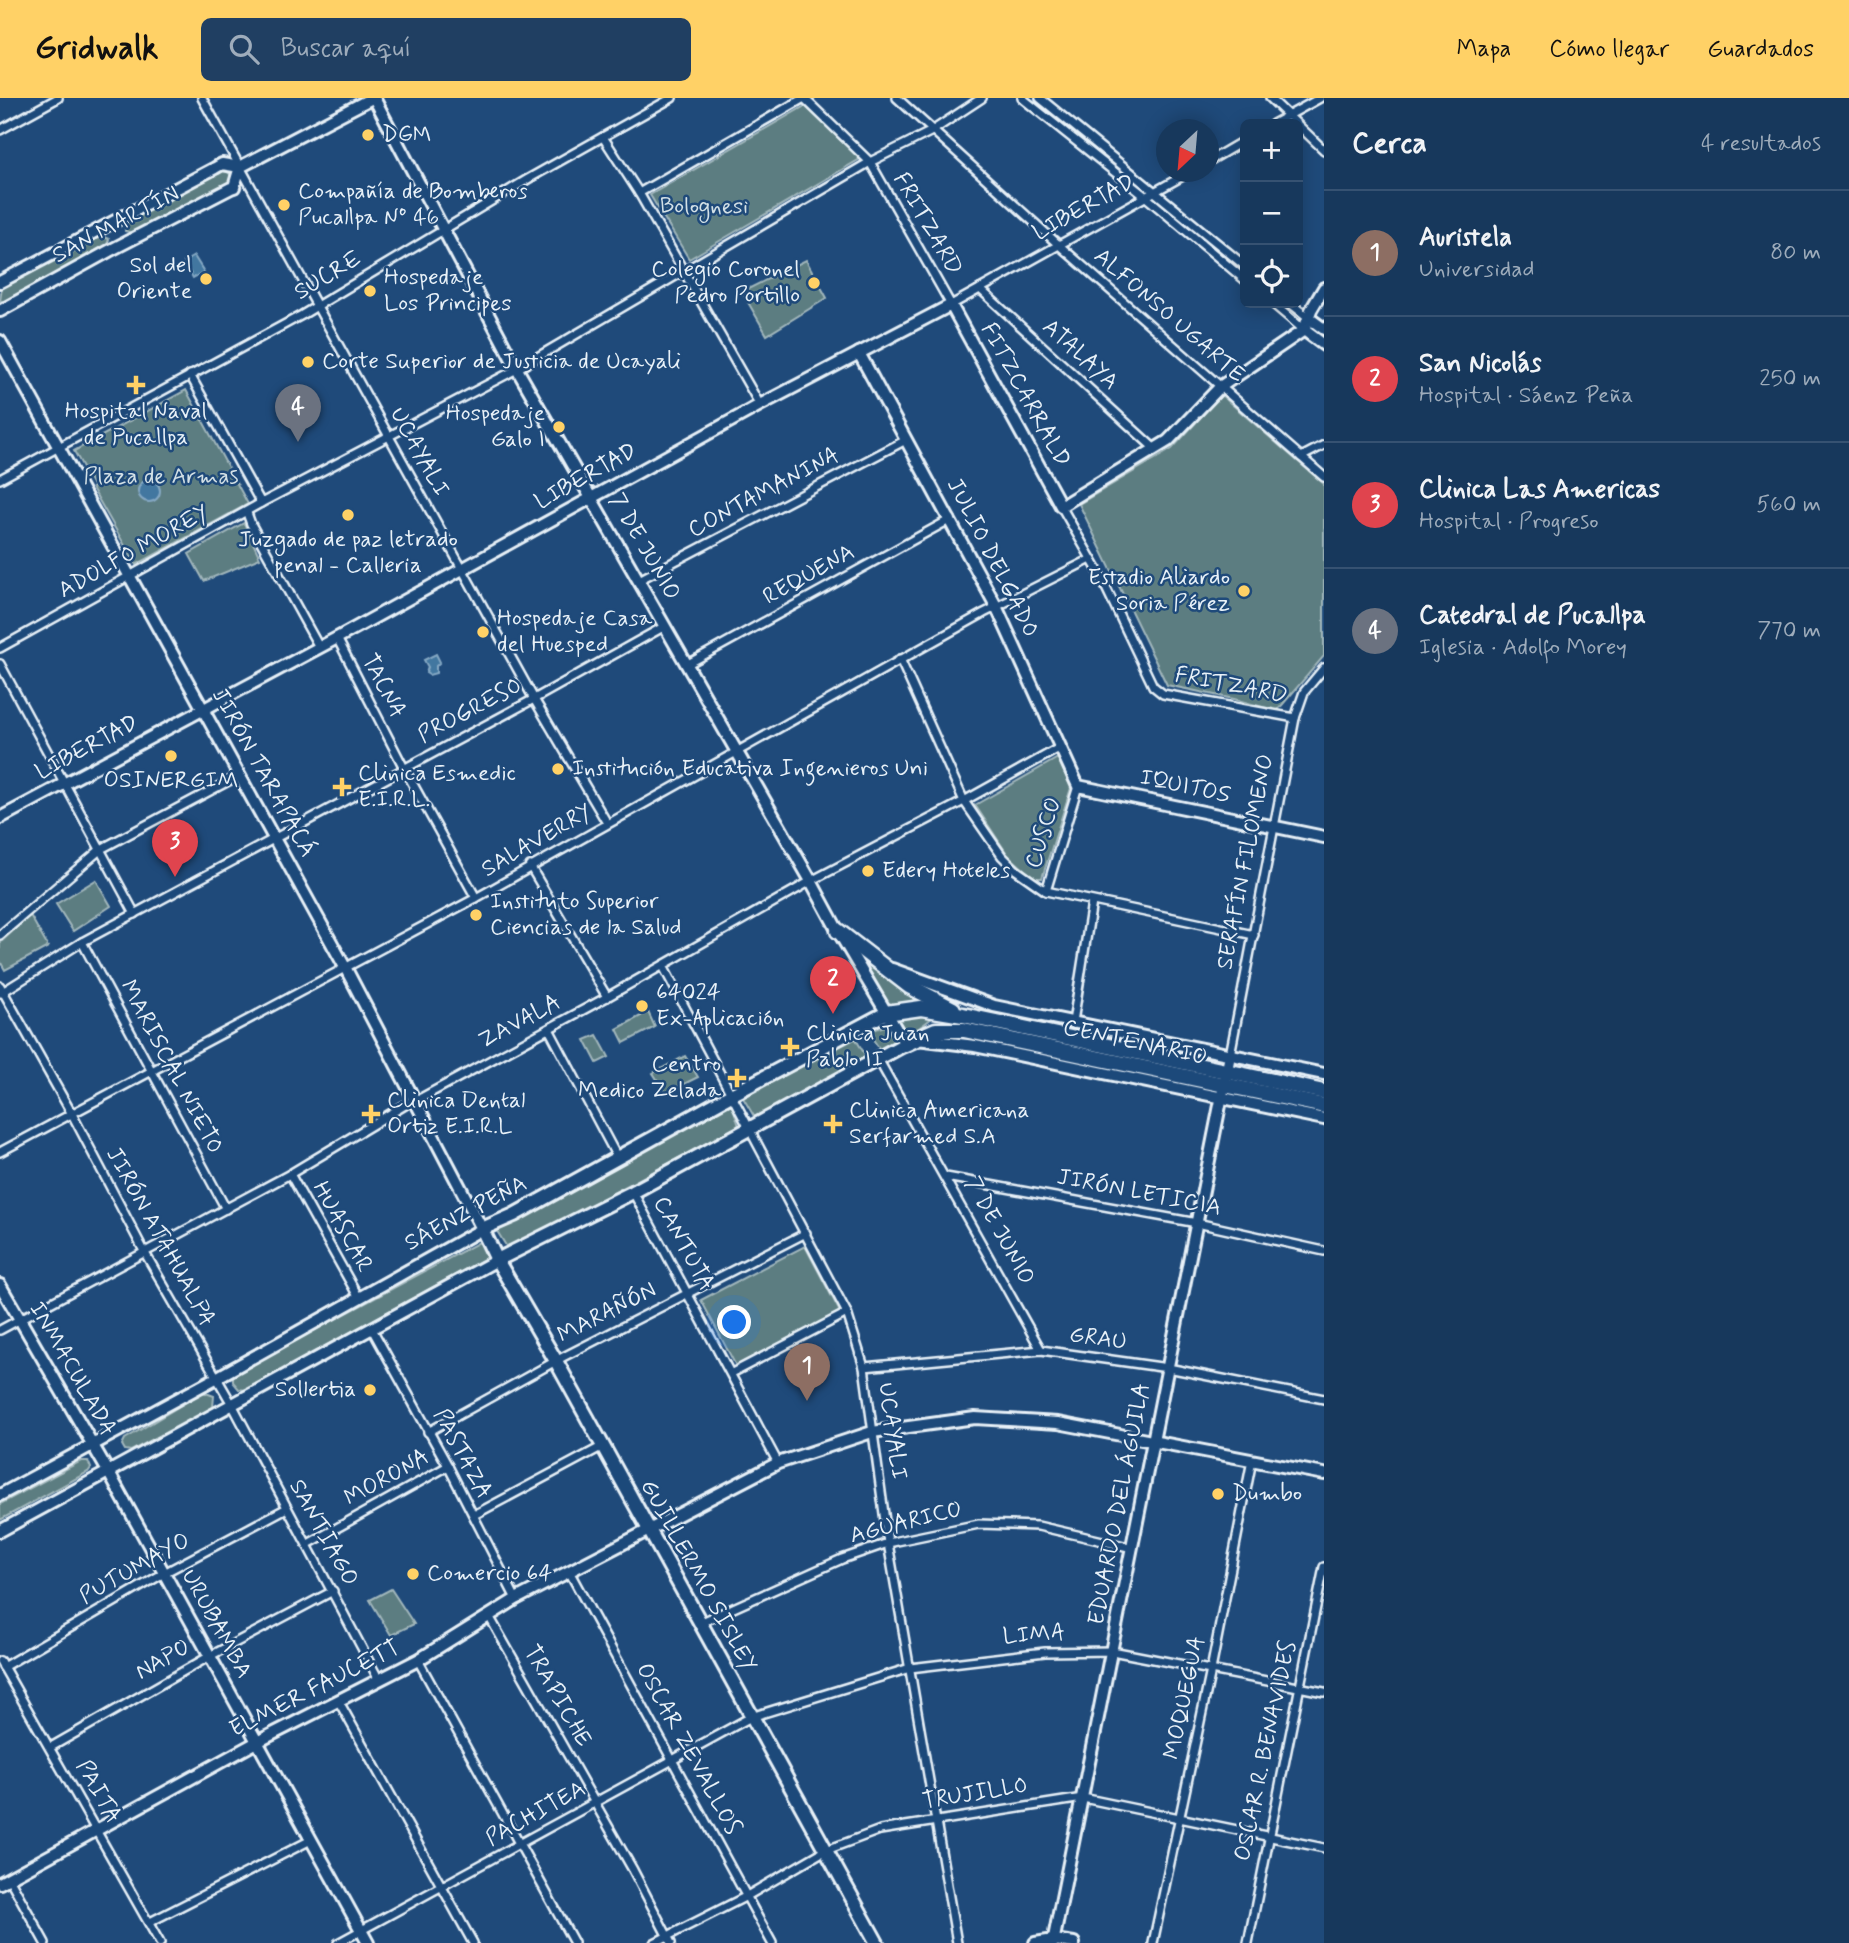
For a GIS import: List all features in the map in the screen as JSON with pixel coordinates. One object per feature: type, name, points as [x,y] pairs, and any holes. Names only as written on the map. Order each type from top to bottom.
[{"type":"highway","points":[[838,932],[909,986],[963,1015]]},
{"type":"highway","name":"SÁENZ PEÑA","points":[[886,1013],[921,1008],[963,1015]]},
{"type":"highway","name":"CENTENARIO","points":[[963,1015],[1224,1085],[1324,1092]]},
{"type":"highway","name":"CENTENARIO","points":[[911,1042],[936,1030],[978,1032],[1324,1106]]},
{"type":"main road","name":"SÁENZ PEÑA","points":[[482,1229],[514,1215],[886,1013]]},
{"type":"main road","points":[[496,1260],[633,1192],[911,1042]]},
{"type":"main road","name":"GUILLERMO SISLEY","points":[[482,1229],[496,1260],[556,1361],[877,1943]]},
{"type":"street","points":[[0,131],[58,98]]},
{"type":"street","name":"UCAYALI","points":[[202,98],[318,304],[461,569],[607,823]]},
{"type":"street","name":"SAN MARTÍN","points":[[0,282],[222,164],[240,167],[373,98]]},
{"type":"street","name":"7 DE JUNIO","points":[[373,98],[517,369],[838,932],[886,1013],[911,1042]]},
{"type":"street","name":"SUCRE","points":[[0,479],[318,304],[672,98]]},
{"type":"street","points":[[639,193],[804,98]]},
{"type":"street","name":"FRITZARD","points":[[804,98],[870,162],[951,305]]},
{"type":"street","name":"ALFONSO UGARTE","points":[[897,98],[1060,246],[1324,477]]},
{"type":"street","name":"ADOLFO MOREY","points":[[0,648],[261,503],[517,369],[870,162],[932,131],[982,98]]},
{"type":"street","points":[[1023,98],[1240,277]]},
{"type":"street","points":[[1040,98],[1240,261]]},
{"type":"street","points":[[1270,98],[1291,119]]},
{"type":"street","points":[[1282,119],[1320,98]]},
{"type":"street","points":[[1303,131],[1324,150]]},
{"type":"street","points":[[603,137],[639,193],[760,405]]},
{"type":"street","points":[[1219,155],[1240,143]]},
{"type":"street","name":"SAN MARTÍN","points":[[0,311],[231,188],[240,167]]},
{"type":"street","name":"LIBERTAD","points":[[0,818],[205,710],[760,405],[1060,246],[1172,182]]},
{"type":"street","points":[[1062,506],[1168,441],[1220,387],[1304,330],[1324,288]]},
{"type":"street","name":"ATALAYA","points":[[980,289],[1154,449]]},
{"type":"street","name":"FITZCARRALD","points":[[951,305],[1062,506]]},
{"type":"street","points":[[1278,308],[1324,345]]},
{"type":"street","points":[[1296,308],[1324,329]]},
{"type":"street","name":"JIRÓN TARAPACÁ","points":[[0,341],[205,710],[415,1099],[482,1229]]},
{"type":"street","name":"JULIO DELGADO","points":[[859,353],[996,606],[1078,786]]},
{"type":"street","points":[[190,374],[261,503]]},
{"type":"street","name":"CONTAMANINA","points":[[639,580],[906,440]]},
{"type":"street","points":[[1301,457],[1324,445]]},
{"type":"street","name":"FRITZARD","points":[[1062,506],[1153,686],[1163,694],[1295,719]]},
{"type":"street","points":[[247,513],[319,647]]},
{"type":"street","name":"REQUENA","points":[[687,665],[951,519]]},
{"type":"street","name":"SALAVERRY","points":[[0,1152],[346,970],[996,606],[1091,559]]},
{"type":"street","name":"PROGRESO","points":[[1,990],[82,942],[665,626]]},
{"type":"street","name":"TACNA","points":[[337,638],[404,768],[476,898]]},
{"type":"street","points":[[900,659],[964,801],[1002,856],[1016,870],[1046,891],[1254,935]]},
{"type":"street","points":[[0,664],[135,914]]},
{"type":"street","name":"SERAFÍN FILOMENO","points":[[1224,1085],[1295,719],[1304,692],[1324,668]]},
{"type":"street","name":"ZAVALA","points":[[0,1330],[145,1254],[290,1174],[415,1099],[549,1029],[811,881],[1059,748]]},
{"type":"street","points":[[0,935],[101,849],[240,775]]},
{"type":"street","name":"IQUITOS","points":[[1078,786],[1324,837]]},
{"type":"street","name":"CUSCO","points":[[1046,891],[1078,786]]},
{"type":"street","points":[[530,866],[607,997]]},
{"type":"street","points":[[1073,1022],[1092,902]]},
{"type":"street","name":"MARISCAL NIETO","points":[[82,942],[226,1209]]},
{"type":"street","name":"UCAYALI","points":[[663,965],[847,1313],[864,1367],[888,1543],[957,1943]]},
{"type":"street","points":[[881,965],[993,1006],[1324,1074]]},
{"type":"street","name":"JIRÓN ATAHUALPA","points":[[1,990],[72,1114],[145,1254],[233,1406]]},
{"type":"street","points":[[549,1029],[617,1157]]},
{"type":"street","points":[[911,1042],[975,1046],[1224,1085],[1324,1119]]},
{"type":"street","name":"7 DE JUNIO","points":[[878,1059],[1041,1350]]},
{"type":"street","name":"EDUARDO DEL ÁGUILA","points":[[1054,1941],[1224,1085]]},
{"type":"street","name":"HUASCAR","points":[[290,1174],[359,1298]]},
{"type":"street","name":"JIRÓN LETICIA","points":[[946,1177],[1196,1223],[1324,1251]]},
{"type":"street","name":"CANTUTA","points":[[633,1192],[778,1463]]},
{"type":"street","name":"SÁENZ PEÑA","points":[[0,1495],[482,1229]]},
{"type":"street","name":"MARAÑÓN","points":[[428,1432],[556,1361],[806,1233]]},
{"type":"street","points":[[0,1531],[496,1260]]},
{"type":"street","name":"INMACULADA","points":[[0,1285],[109,1473]]},
{"type":"street","points":[[732,1373],[847,1313]]},
{"type":"street","name":"PASTAZA","points":[[372,1329],[516,1599]]},
{"type":"street","name":"GRAU","points":[[864,1367],[1041,1350],[1168,1368],[1324,1399]]},
{"type":"street","name":"SANTIAGO","points":[[233,1406],[379,1680]]},
{"type":"street","name":"ELMER FAUCETT","points":[[5,1880],[257,1742],[418,1660],[516,1599],[778,1463],[872,1432],[975,1418],[1058,1423],[1153,1439],[1324,1474]]},
{"type":"street","points":[[474,1516],[603,1446]]},
{"type":"street","name":"MOQUEGUA","points":[[1153,1943],[1252,1460]]},
{"type":"street","name":"MORONA","points":[[307,1544],[447,1466]]},
{"type":"street","name":"URUBAMBA","points":[[109,1473],[368,1943]]},
{"type":"street","name":"PUTUMAYO","points":[[2,1664],[287,1508]]},
{"type":"street","name":"AGUARICO","points":[[699,1623],[842,1559],[888,1543],[979,1524],[1038,1526],[1133,1548]]},
{"type":"street","name":"OSCAR R. BENAVIDES","points":[[1248,1943],[1324,1567]]},
{"type":"street","name":"OSCAR ZEVALLOS","points":[[570,1573],[772,1943]]},
{"type":"street","name":"NAPO","points":[[51,1747],[210,1656],[333,1591]]},
{"type":"street","name":"TRAPICHE","points":[[489,1616],[669,1939]]},
{"type":"street","name":"LIMA","points":[[751,1717],[910,1668],[1045,1652],[1112,1651],[1324,1692]]},
{"type":"street","points":[[418,1660],[518,1846],[574,1943]]},
{"type":"street","name":"PAITA","points":[[2,1664],[4,1676],[51,1747],[160,1943]]},
{"type":"street","points":[[338,1700],[473,1943]]},
{"type":"street","name":"PACHITEA","points":[[338,1943],[751,1717]]},
{"type":"street","name":"TRUJILLO","points":[[654,1943],[669,1939],[824,1851],[880,1830],[935,1819],[1083,1798],[1324,1849]]},
{"type":"street","points":[[150,1922],[311,1840]]},
{"type":"street","points":[[5,1880],[45,1943]]},
{"type":"street","points":[[1035,1943],[1073,1943]]},
{"type":"green space","name":"Bolognesi","points":[[805,106],[860,159],[689,259],[650,195]]},
{"type":"green space","points":[[221,167],[230,174],[230,183],[137,234],[125,231],[126,222]]},
{"type":"green space","points":[[96,234],[109,239],[107,245],[11,301],[0,301],[2,286]]},
{"type":"green space","points":[[806,260],[827,298],[767,335],[742,292]]},
{"type":"green space","name":"Plaza de Armas","points":[[186,390],[248,504],[136,565],[74,451]]},
{"type":"green space","points":[[1221,395],[1324,484],[1324,656],[1277,711],[1167,685],[1079,504],[1172,449]]},
{"type":"green space","points":[[244,523],[260,558],[204,581],[189,554]]},
{"type":"green space","points":[[1058,758],[1071,788],[1042,878],[1034,878],[1008,855],[975,805]]},
{"type":"green space","points":[[96,880],[111,906],[73,931],[56,904]]},
{"type":"green space","points":[[30,915],[48,947],[5,970],[0,961],[0,943]]},
{"type":"green space","points":[[866,964],[927,1002],[890,1009]]},
{"type":"green space","points":[[648,1012],[655,1027],[624,1043],[617,1029]]},
{"type":"green space","points":[[936,1015],[907,1037],[893,1016]]},
{"type":"green space","points":[[887,1025],[898,1042],[881,1051],[868,1032]]},
{"type":"green space","points":[[597,1035],[609,1057],[597,1063],[585,1040]]},
{"type":"green space","points":[[854,1036],[867,1058],[755,1118],[742,1096]]},
{"type":"green space","points":[[685,1056],[698,1077],[666,1093],[653,1073]]},
{"type":"green space","points":[[731,1101],[739,1126],[508,1249],[497,1231]]},
{"type":"green space","points":[[485,1239],[493,1254],[246,1390],[239,1389],[233,1382],[233,1374]]},
{"type":"green space","points":[[805,1246],[840,1312],[736,1366],[701,1300]]},
{"type":"green space","points":[[203,1392],[214,1396],[213,1407],[131,1451],[125,1450],[122,1445],[125,1439]]},
{"type":"green space","points":[[81,1461],[88,1461],[91,1468],[88,1472],[0,1520],[0,1504]]},
{"type":"green space","points":[[391,1589],[414,1624],[391,1635],[370,1600]]},
{"type":"water","points":[[194,256],[204,272],[193,278],[184,262]]},
{"type":"water","points":[[149,480],[157,483],[160,491],[157,499],[149,502],[141,499],[138,491],[141,483]]},
{"type":"water","points":[[436,654],[440,662],[436,666],[436,673],[429,675],[426,673],[428,667],[424,660]]},
{"type":"place","name":"DGM","points":[[368,135]]},
{"type":"place","name":"Compañía de Bomberos Pucallpa Nº 46","points":[[284,205]]},
{"type":"place","name":"Sol del Oriente","points":[[206,279]]},
{"type":"place","name":"Colegio Coronel Pedro Portillo","points":[[814,283]]},
{"type":"place","name":"Hospedaje Los Principes","points":[[370,291]]},
{"type":"place","name":"Corte Superior de Justicia de Ucayali","points":[[308,362]]},
{"type":"place","name":"Hospital Naval de Pucallpa","points":[[136,385]]},
{"type":"place","name":"Hospedaje Galo I","points":[[559,427]]},
{"type":"place","name":"Catedral de Pucallpa","points":[[298,442]]},
{"type":"place","name":"Juzgado de paz letrado penal - Calleria","points":[[348,515]]},
{"type":"place","name":"Estadio Aliardo Soria Pérez","points":[[1244,591]]},
{"type":"place","name":"Hospedaje Casa del Huesped","points":[[483,632]]},
{"type":"place","name":"OSINERGIM","points":[[171,756]]},
{"type":"place","name":"Institución Educativa Ingenieros Uni","points":[[558,769]]},
{"type":"place","name":"Clinica Esmedic E.I.R.L.","points":[[342,787]]},
{"type":"place","name":"Edery Hoteles","points":[[868,871]]},
{"type":"place","name":"Clinica Las Americas","points":[[175,877]]},
{"type":"place","name":"Instituto Superior Ciencias de la Salud","points":[[476,915]]},
{"type":"place","name":"64024 Ex-Aplicación","points":[[642,1006]]},
{"type":"place","name":"San Nicolás","points":[[833,1014]]},
{"type":"place","name":"Clinica Juan Pablo II","points":[[790,1047]]},
{"type":"place","name":"Centro Medico Zelada","points":[[737,1078]]},
{"type":"place","name":"Clinica Dental Ortiz E.I.R.L","points":[[371,1114]]},
{"type":"place","name":"Clinica Americana Serfarmed S.A","points":[[833,1124]]},
{"type":"place","name":"Sollertia","points":[[370,1390]]},
{"type":"place","name":"Auristela","points":[[807,1401]]},
{"type":"place","name":"Dumbo","points":[[1218,1494]]},
{"type":"place","name":"Comercio 64","points":[[413,1574]]}]
